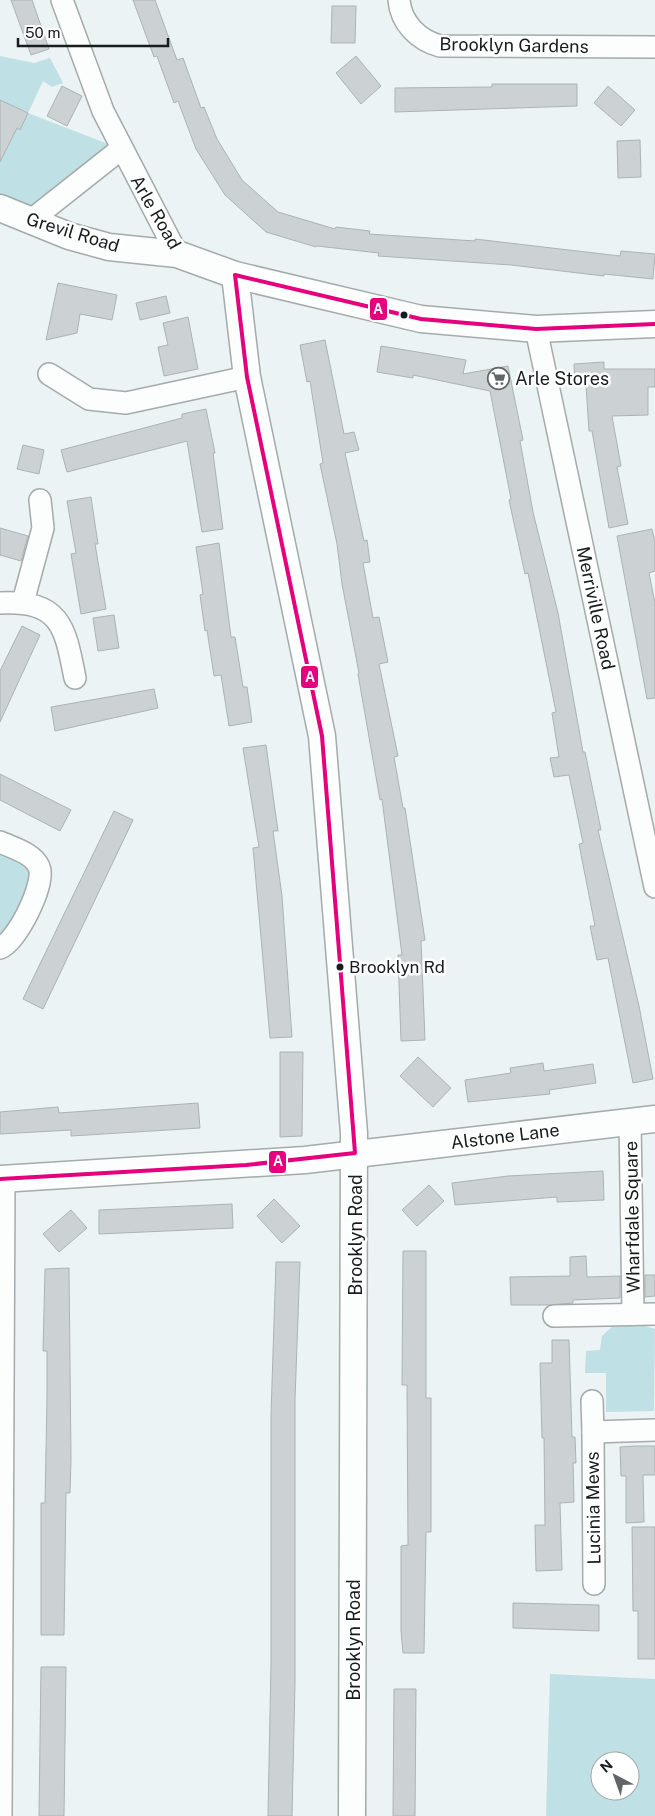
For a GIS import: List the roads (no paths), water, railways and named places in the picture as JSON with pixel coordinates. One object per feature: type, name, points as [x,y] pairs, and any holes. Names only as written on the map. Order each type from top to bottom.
[{"type":"street","name":"Arle Road","points":[[62,0],[102,111],[177,254],[235,274],[421,319],[536,329],[655,324]]},
{"type":"street","name":"Brooklyn Gardens","points":[[399,0],[407,24],[413,32],[430,44],[440,46],[655,47]]},
{"type":"street","points":[[30,221],[121,149]]},
{"type":"street","name":"Grevil Road","points":[[0,208],[30,221],[109,247],[177,254]]},
{"type":"street","name":"Brooklyn Road","points":[[235,274],[247,377],[322,736],[355,1153],[352,1816]]},
{"type":"street","name":"Merriville Road","points":[[536,329],[650,834],[655,887]]},
{"type":"street","points":[[49,374],[89,399],[126,403],[247,377]]},
{"type":"street","points":[[23,602],[43,528],[40,500]]},
{"type":"street","points":[[0,603],[23,602],[42,608],[57,621],[66,637],[75,678]]},
{"type":"street","points":[[0,842],[31,857],[39,866],[41,879],[15,937],[0,948]]},
{"type":"street","name":"Alstone Lane","points":[[2,1179],[246,1164],[643,1120]]},
{"type":"street","name":"Wharfdale Square","points":[[633,1314],[643,1120]]},
{"type":"street","points":[[1,1816],[2,1179]]},
{"type":"street","name":"Wharfdale Square","points":[[554,1316],[655,1314]]},
{"type":"street","points":[[592,1401],[593,1432],[655,1430]]},
{"type":"street","name":"Lucinia Mews","points":[[593,1432],[594,1584]]},
{"type":"place","name":"Arle Stores","points":[[499,378]]},
{"type":"place","name":"Brooklyn Rd","points":[[340,967]]}]
